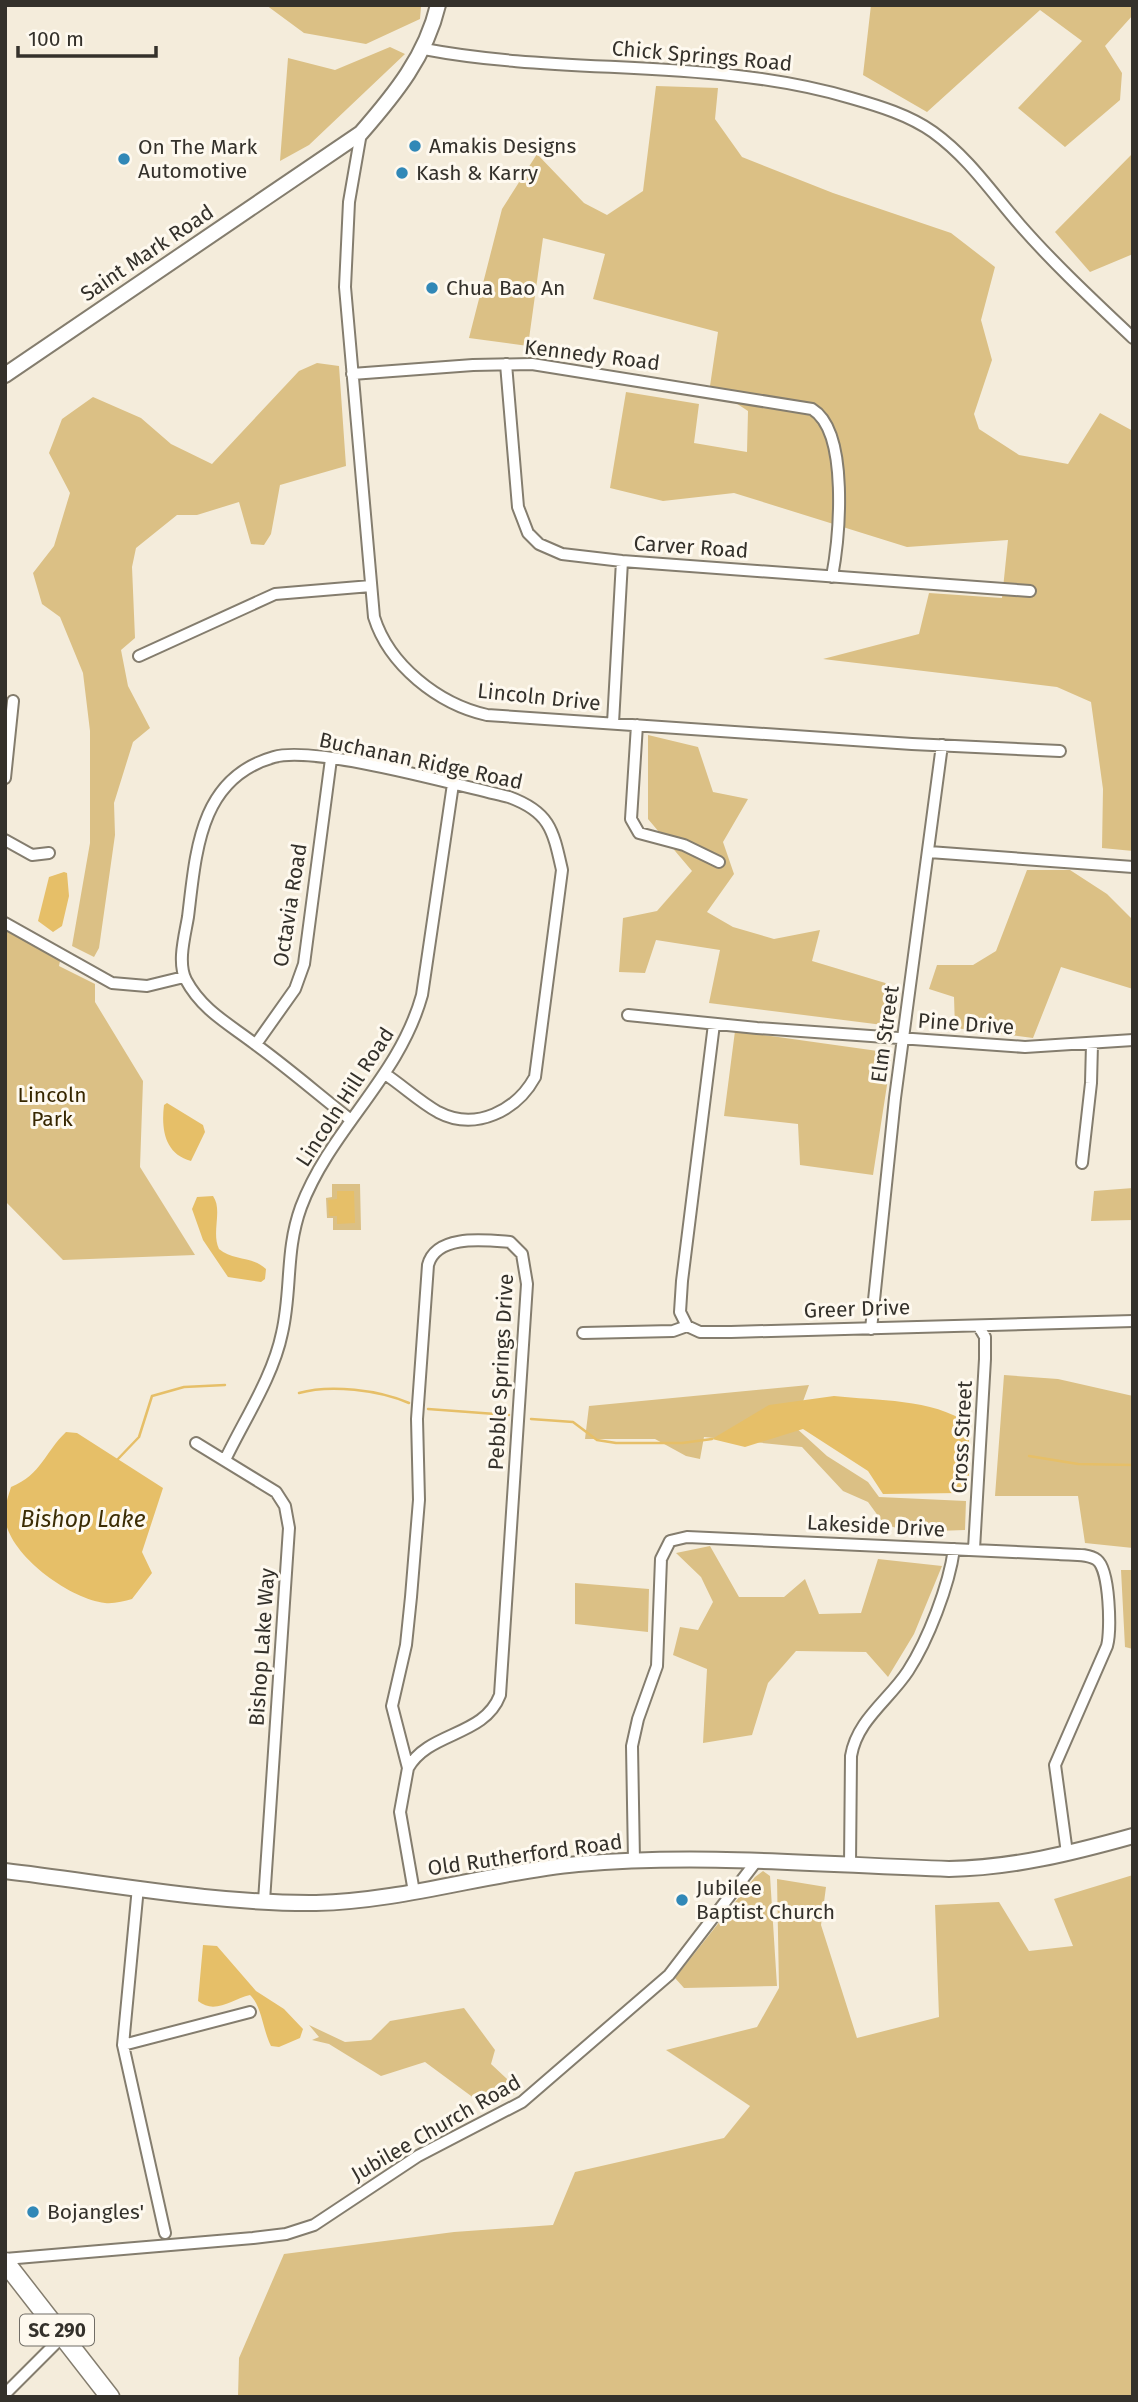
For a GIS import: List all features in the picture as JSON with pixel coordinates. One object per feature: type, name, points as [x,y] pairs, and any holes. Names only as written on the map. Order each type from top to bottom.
[{"type":"main road","name":"SC 290","points":[[5,2260],[110,2397]]},
{"type":"street","name":"Saint Mark Road","points":[[5,375],[361,133],[396,93],[424,49],[438,5]]},
{"type":"street","name":"Chick Springs Road","points":[[424,49],[486,59],[773,79],[822,89],[903,115],[932,131],[960,155],[1046,254],[1133,338]]},
{"type":"street","name":"Lincoln Drive","points":[[361,133],[349,202],[345,268],[352,374],[371,586],[379,631],[393,656],[408,671],[452,702],[476,713],[498,717],[942,746],[1060,751]]},
{"type":"street","name":"Kennedy Road","points":[[352,374],[506,363],[567,368],[812,409],[822,418],[832,443],[837,469],[837,538],[832,577]]},
{"type":"street","name":"Carver Road","points":[[506,363],[519,507],[528,533],[539,544],[562,554],[622,561],[1030,591]]},
{"type":"street","points":[[613,723],[622,561]]},
{"type":"street","points":[[139,656],[275,594],[371,586]]},
{"type":"street","points":[[5,778],[13,701]]},
{"type":"street","points":[[637,725],[633,827],[639,833],[684,845],[719,862]]},
{"type":"street","name":"Elm Street","points":[[871,1329],[878,1249],[942,746]]},
{"type":"street","name":"Buchanan Ridge Road","points":[[184,977],[183,959],[195,855],[205,817],[228,783],[249,768],[275,757],[299,754],[453,784],[531,805],[548,821],[562,870],[535,1077],[527,1092],[508,1108],[489,1118],[463,1118],[440,1114],[385,1074]]},
{"type":"street","name":"Octavia Road","points":[[256,1044],[295,989],[304,964],[331,759]]},
{"type":"street","name":"Lincoln Hill Road","points":[[225,1460],[277,1352],[285,1318],[290,1244],[302,1207],[314,1180],[351,1120],[402,1048],[422,995],[453,784]]},
{"type":"street","points":[[5,840],[32,856],[49,853]]},
{"type":"street","points":[[929,852],[1133,867]]},
{"type":"street","points":[[5,923],[111,983],[146,986],[184,977],[210,1012],[256,1044],[351,1120]]},
{"type":"street","name":"Pine Drive","points":[[628,1015],[1026,1047],[1133,1040]]},
{"type":"street","points":[[687,1326],[680,1312],[682,1281],[714,1024]]},
{"type":"street","points":[[1082,1163],[1091,1083],[1092,1044]]},
{"type":"street","name":"Pebble Springs Drive","points":[[408,1768],[423,1751],[479,1723],[491,1711],[500,1695],[527,1284],[522,1254],[510,1242],[447,1244],[433,1253],[428,1265],[417,1419],[418,1500],[411,1597],[405,1645],[393,1699],[393,1714],[408,1768],[400,1812],[414,1892]]},
{"type":"street","name":"Greer Drive","points":[[583,1333],[673,1331],[687,1326],[700,1332],[731,1332],[871,1329],[969,1323],[979,1327],[993,1323],[1133,1321]]},
{"type":"street","name":"Cross Street","points":[[974,1549],[985,1359],[985,1337],[979,1327]]},
{"type":"street","name":"Bishop Lake Way","points":[[196,1443],[276,1492],[285,1506],[289,1528],[264,1902]]},
{"type":"street","name":"Lakeside Drive","points":[[634,1860],[632,1746],[638,1719],[657,1666],[661,1559],[667,1544],[680,1537],[974,1549],[1089,1557],[1099,1562],[1104,1570],[1110,1627],[1107,1646],[1055,1765],[1067,1853]]},
{"type":"street","points":[[850,1865],[852,1756],[855,1741],[863,1725],[901,1681],[917,1657],[951,1569],[954,1549]]},
{"type":"street","name":"Old Rutherford Road","points":[[5,1871],[264,1902],[352,1901],[546,1868],[634,1860],[968,1869],[1013,1865],[1133,1836]]},
{"type":"street","name":"Jubilee Church Road","points":[[5,2260],[253,2238],[286,2234],[314,2225],[418,2156],[509,2110],[538,2090],[600,2032],[668,1975],[755,1863]]},
{"type":"street","points":[[138,1887],[123,2045],[165,2233]]},
{"type":"street","points":[[123,2045],[250,2012]]},
{"type":"street","points":[[5,2394],[62,2337]]},
{"type":"green space","points":[[266,5],[421,7],[420,19],[366,44],[304,33]]},
{"type":"green space","points":[[871,5],[1133,5],[1133,15],[1105,46],[1122,73],[1120,100],[1065,147],[1018,108],[1082,41],[1040,10],[927,112],[863,75]]},
{"type":"green space","points":[[390,47],[405,54],[309,145],[280,161],[288,58],[335,70]]},
{"type":"green space","points":[[656,86],[718,88],[715,119],[742,157],[833,193],[951,233],[995,267],[981,320],[992,360],[974,414],[979,429],[1019,455],[1068,464],[1100,413],[1133,431],[1133,851],[1102,848],[1103,789],[1091,702],[1057,687],[823,659],[919,634],[929,593],[1002,598],[1008,540],[907,547],[734,493],[663,501],[610,488],[626,392],[699,404],[694,443],[747,452],[748,411],[710,386],[718,332],[593,299],[605,254],[543,238],[528,346],[469,338],[502,209],[537,154],[584,203],[607,215],[643,191]]},
{"type":"green space","points":[[1133,153],[1133,254],[1090,272],[1055,232]]},
{"type":"green space","points":[[317,363],[339,366],[346,466],[280,485],[271,534],[264,545],[251,544],[239,502],[197,515],[177,515],[136,548],[132,567],[135,638],[121,650],[128,686],[150,728],[133,742],[114,803],[115,835],[99,948],[94,957],[72,946],[90,843],[90,731],[83,673],[60,617],[42,604],[33,573],[54,546],[70,493],[49,453],[62,419],[93,397],[141,418],[171,444],[212,464],[299,371]]},
{"type":"green space","points":[[648,735],[698,747],[713,792],[748,799],[723,842],[734,874],[707,912],[733,927],[774,939],[820,930],[812,961],[892,985],[883,1025],[709,1003],[720,950],[656,940],[645,973],[619,972],[623,918],[657,911],[692,871],[648,819]]},
{"type":"green space","points":[[1027,870],[1070,870],[1107,894],[1133,920],[1133,989],[1061,967],[1033,1038],[955,1028],[954,997],[929,989],[937,965],[973,965],[996,951]]},
{"type":"green space","name":"Lincoln Park","points":[[5,930],[60,961],[59,966],[95,984],[95,1002],[143,1081],[140,1167],[195,1255],[63,1260],[5,1201]]},
{"type":"green space","points":[[735,1031],[892,1053],[873,1175],[800,1165],[798,1124],[724,1116]]},
{"type":"green space","points":[[332,1184],[360,1184],[361,1230],[333,1230],[333,1218],[327,1218],[326,1198],[332,1197]]},
{"type":"green space","points":[[1133,1188],[1133,1220],[1091,1221],[1094,1191]]},
{"type":"green space","points":[[1004,1375],[1058,1379],[1133,1396],[1133,1548],[1085,1543],[1078,1496],[995,1496]]},
{"type":"green space","points":[[809,1385],[794,1426],[827,1456],[868,1482],[879,1497],[966,1501],[965,1530],[909,1532],[884,1524],[868,1502],[843,1491],[802,1447],[704,1437],[700,1459],[686,1456],[655,1439],[585,1439],[589,1406]]},
{"type":"green space","points":[[710,1546],[739,1597],[784,1597],[805,1579],[819,1614],[861,1613],[878,1559],[942,1566],[914,1634],[888,1677],[866,1652],[796,1651],[768,1683],[752,1735],[703,1743],[707,1669],[673,1655],[680,1627],[698,1630],[713,1602],[701,1577],[676,1553]]},
{"type":"green space","points":[[1121,1570],[1133,1570],[1133,1649],[1125,1647]]},
{"type":"green space","points":[[575,1583],[649,1589],[648,1632],[575,1624]]},
{"type":"green space","points":[[763,1871],[770,1876],[777,1986],[684,1988],[675,1978],[755,1877]]},
{"type":"green space","points":[[1133,1875],[1133,2397],[238,2397],[239,2358],[284,2254],[454,2232],[553,2225],[575,2172],[724,2138],[750,2106],[666,2050],[757,2027],[779,1988],[777,1879],[826,1887],[821,1925],[857,2038],[939,2017],[935,1905],[999,1902],[1029,1951],[1073,1946],[1054,1899]]},
{"type":"green space","points":[[464,2008],[495,2050],[491,2064],[520,2091],[486,2107],[425,2062],[381,2076],[329,2044],[312,2040],[319,2037],[309,2025],[345,2042],[371,2040],[390,2021]]},
{"type":"water","points":[[67,873],[69,896],[62,926],[53,932],[38,921],[49,877]]},
{"type":"water","points":[[167,1103],[203,1125],[205,1132],[191,1161],[175,1153],[167,1140],[163,1114],[164,1105]]},
{"type":"water","points":[[337,1191],[354,1191],[355,1223],[337,1224],[337,1216],[329,1216],[328,1200],[337,1199]]},
{"type":"water","points":[[213,1196],[217,1208],[216,1236],[219,1249],[261,1265],[266,1269],[265,1279],[261,1282],[228,1277],[203,1240],[192,1209],[197,1197]]},
{"type":"water","points":[[834,1396],[921,1405],[938,1409],[969,1424],[969,1482],[960,1493],[883,1494],[868,1471],[803,1429],[745,1447],[712,1439],[769,1405]]},
{"type":"water","name":"Bishop Lake","points":[[66,1432],[77,1433],[163,1488],[142,1552],[152,1573],[132,1599],[105,1603],[75,1593],[30,1561],[9,1533],[5,1515],[11,1487],[30,1476]]},
{"type":"water","points":[[203,1945],[217,1946],[256,1991],[284,2009],[303,2029],[300,2038],[279,2047],[271,2046],[257,2006],[250,1995],[211,2007],[198,2001]]},
{"type":"waterway","points":[[117,1460],[139,1437],[152,1396],[184,1387],[225,1385]]},
{"type":"waterway","points":[[299,1393],[325,1389],[354,1390],[397,1398],[409,1403]]},
{"type":"waterway","points":[[428,1409],[509,1415]]},
{"type":"waterway","points":[[531,1419],[573,1422],[597,1440],[616,1443],[682,1443],[712,1439]]},
{"type":"waterway","points":[[1029,1456],[1078,1464],[1133,1465]]},
{"type":"place","name":"Amakis Designs","points":[[415,146]]},
{"type":"place","name":"On The Mark Automotive","points":[[124,159]]},
{"type":"place","name":"Kash & Karry","points":[[402,173]]},
{"type":"place","name":"Chua Bao An","points":[[432,288]]},
{"type":"place","name":"Jubilee Baptist Church","points":[[682,1900]]},
{"type":"place","name":"Bojangles'","points":[[33,2212]]}]
